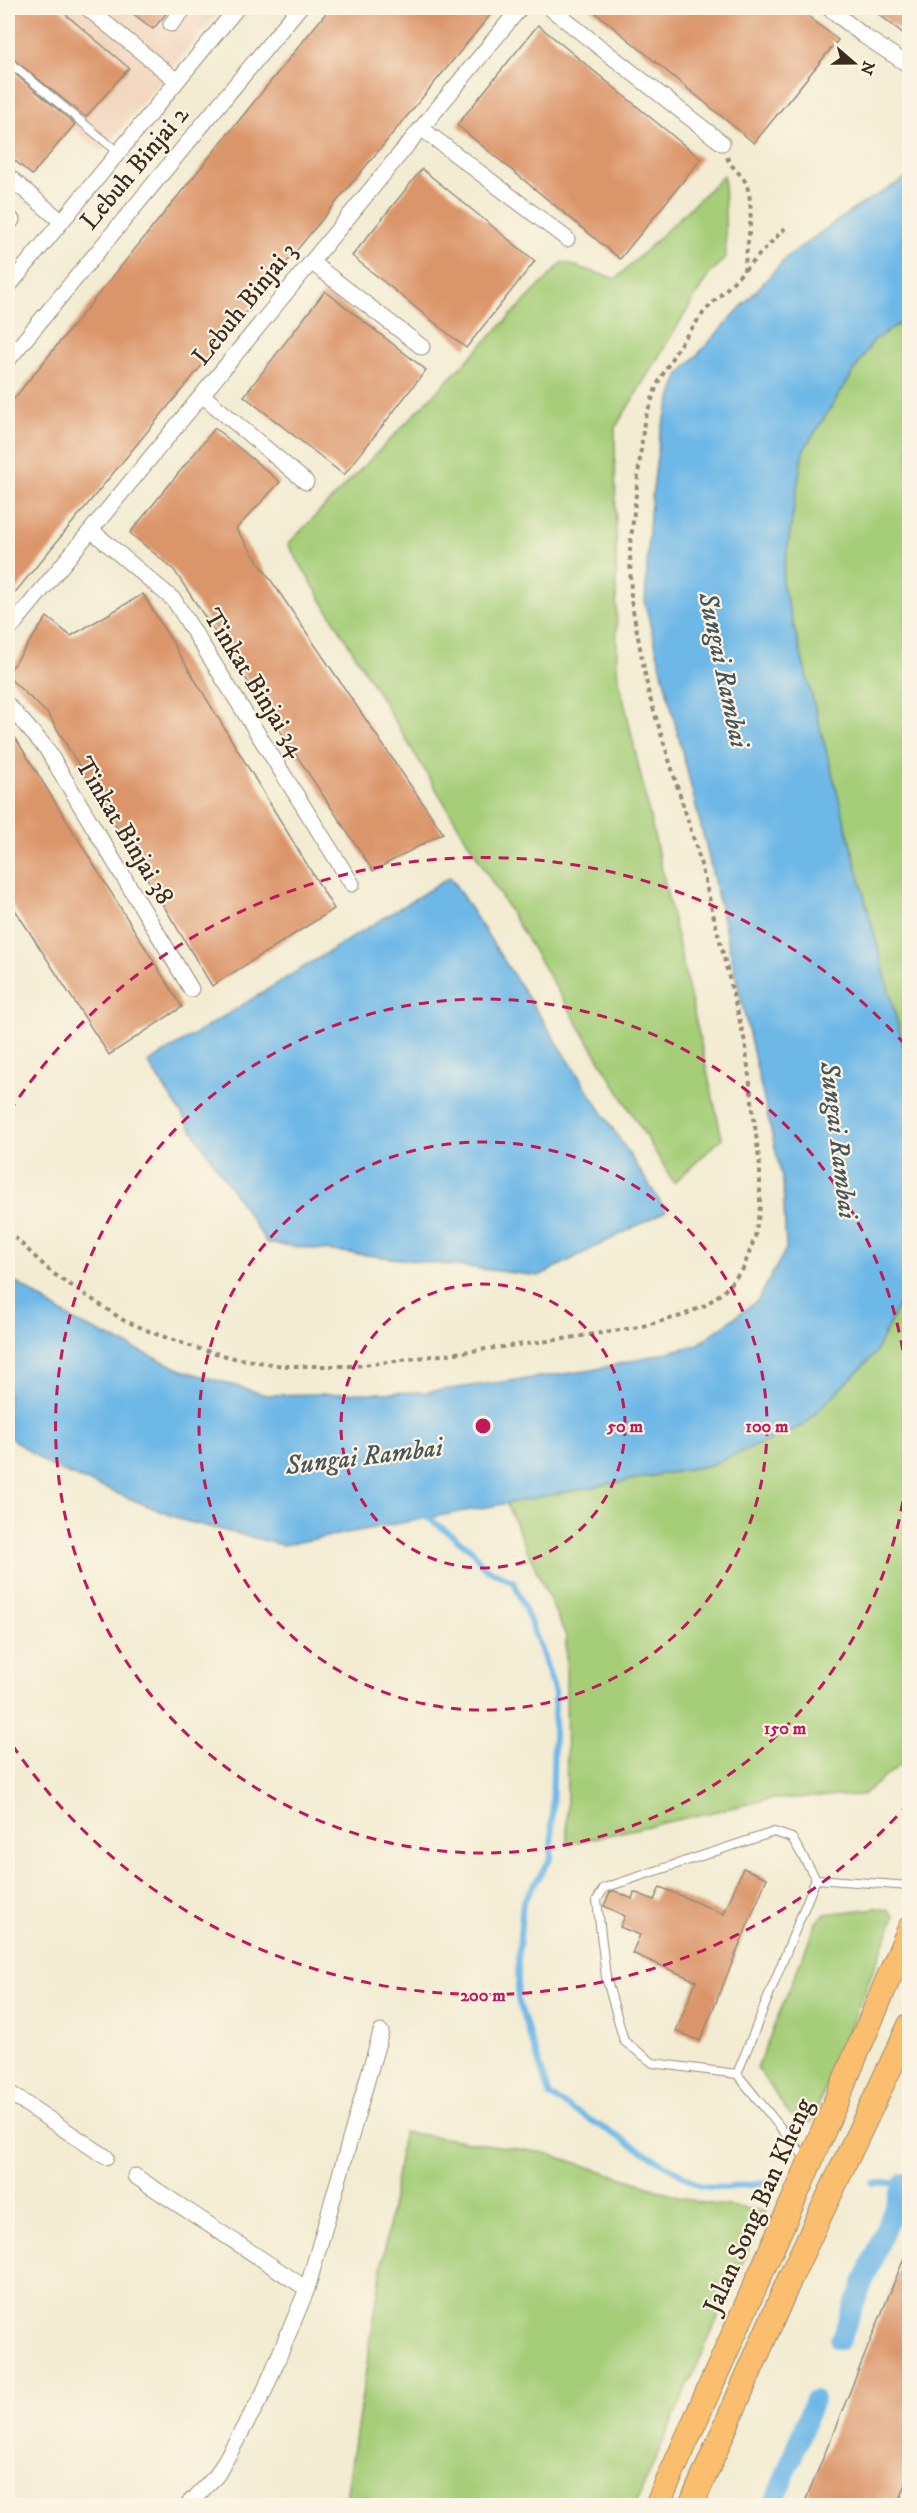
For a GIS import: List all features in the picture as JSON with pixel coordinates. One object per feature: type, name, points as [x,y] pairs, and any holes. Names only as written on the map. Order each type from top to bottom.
[{"type":"main road","name":"Jalan Song Ban Kheng","points":[[657,2505],[810,2163],[909,1928]]},
{"type":"main road","points":[[692,2505],[791,2276],[909,2025]]},
{"type":"street","points":[[87,8],[177,81]]},
{"type":"street","points":[[171,24],[185,8]]},
{"type":"street","name":"Lebuh Binjai 2","points":[[8,286],[237,8]]},
{"type":"street","name":"Lebuh Binjai 2","points":[[8,360],[299,8]]},
{"type":"street","name":"Lebuh Binjai 3","points":[[8,631],[520,8]]},
{"type":"street","points":[[550,8],[722,143]]},
{"type":"street","points":[[829,8],[864,36],[909,66]]},
{"type":"street","points":[[421,128],[567,239]]},
{"type":"street","points":[[8,176],[62,221]]},
{"type":"street","points":[[311,262],[422,347]]},
{"type":"street","points":[[202,395],[306,482]]},
{"type":"street","name":"Tinkat Binjai 34","points":[[91,530],[174,600],[352,884]]},
{"type":"street","name":"Tinkat Binjai 38","points":[[8,705],[46,748],[191,989]]},
{"type":"street","points":[[187,2505],[217,2475],[264,2392],[307,2289],[381,2032]]},
{"type":"street","points":[[8,2092],[106,2157]]},
{"type":"street","points":[[135,2176],[307,2289]]},
{"type":"lane","points":[[8,60],[118,152]]},
{"type":"lane","points":[[810,2163],[737,2074],[652,2063],[624,2041],[606,1977],[597,1900],[604,1888],[774,1832],[792,1838],[816,1879]]},
{"type":"lane","points":[[816,1879],[909,1886]]},
{"type":"lane","points":[[737,2074],[816,1879]]},
{"type":"path","points":[[722,143],[729,164],[745,181],[751,202],[744,272]]},
{"type":"path","points":[[8,1231],[51,1272],[123,1320],[156,1334],[206,1350],[234,1358],[283,1366],[356,1365],[639,1327],[681,1316],[704,1306],[723,1292],[743,1269],[755,1237],[760,1207],[760,1168],[744,1042],[698,853],[649,695],[631,600],[630,548],[644,422],[657,385],[678,347],[704,312],[788,225]]},
{"type":"shaded area","points":[[8,8],[221,8],[101,152],[8,75]]},
{"type":"green space","points":[[724,175],[726,257],[708,276],[615,428],[617,670],[722,1138],[674,1183],[288,544],[563,262],[616,279]]},
{"type":"green space","points":[[909,317],[909,1067],[782,582],[803,451],[873,341]]},
{"type":"green space","points":[[909,1283],[909,1758],[862,1795],[771,1799],[567,1844],[566,1636],[506,1503],[711,1465],[874,1355]]},
{"type":"green space","points":[[877,1908],[888,1910],[895,1917],[811,2123],[790,2115],[757,2068],[817,1921],[825,1914]]},
{"type":"green space","points":[[403,2132],[546,2153],[697,2202],[765,2211],[635,2505],[345,2505]]},
{"type":"water","name":"Sungai Rambai","points":[[909,176],[909,317],[873,341],[803,451],[782,582],[909,1067],[909,1283],[874,1355],[804,1425],[711,1465],[283,1545],[185,1521],[52,1467],[8,1436],[8,1277],[76,1322],[182,1370],[266,1395],[426,1392],[593,1370],[697,1345],[758,1300],[786,1249],[783,1183],[707,850],[645,604],[650,513],[660,433],[679,375],[788,256],[851,211]]},
{"type":"water","points":[[450,877],[666,1211],[539,1276],[267,1243],[148,1063]]},
{"type":"building","points":[[8,8],[58,8],[129,68],[86,117],[8,55]]},
{"type":"building","points":[[126,8],[171,8],[153,29]]},
{"type":"building","points":[[330,8],[496,8],[8,601],[8,406]]},
{"type":"building","points":[[590,8],[798,8],[838,40],[754,143]]},
{"type":"building","points":[[871,8],[909,8],[909,38]]},
{"type":"building","points":[[538,25],[701,159],[620,259],[457,125]]},
{"type":"building","points":[[8,68],[75,124],[32,175],[8,155]]},
{"type":"building","points":[[422,169],[535,261],[466,348],[352,256]]},
{"type":"building","points":[[325,291],[426,370],[344,475],[244,396]]},
{"type":"building","points":[[215,428],[280,482],[236,529],[443,833],[373,871],[174,570],[130,533]]},
{"type":"building","points":[[143,594],[334,909],[212,986],[48,714],[8,677],[8,673],[47,617],[71,636]]},
{"type":"building","points":[[8,726],[182,1007],[109,1055],[8,899]]},
{"type":"building","points":[[743,1868],[767,1878],[700,2041],[676,2031],[696,1981],[632,1953],[640,1935],[620,1927],[625,1916],[604,1906],[610,1892],[615,1891],[632,1899],[634,1892],[654,1900],[660,1887],[724,1914]]},
{"type":"building","points":[[904,2258],[909,2476],[898,2505],[804,2505]]},
{"type":"waterway","points":[[422,1513],[473,1551],[483,1567],[514,1582],[541,1649],[555,1692],[551,1858],[523,1902],[518,1959],[518,2000],[550,2096],[701,2186],[725,2188],[778,2181]]},
{"type":"waterway","points":[[873,2183],[910,2183]]},
{"type":"waterway","points":[[840,2340],[904,2183]]},
{"type":"waterway","points":[[773,2506],[814,2400]]}]
